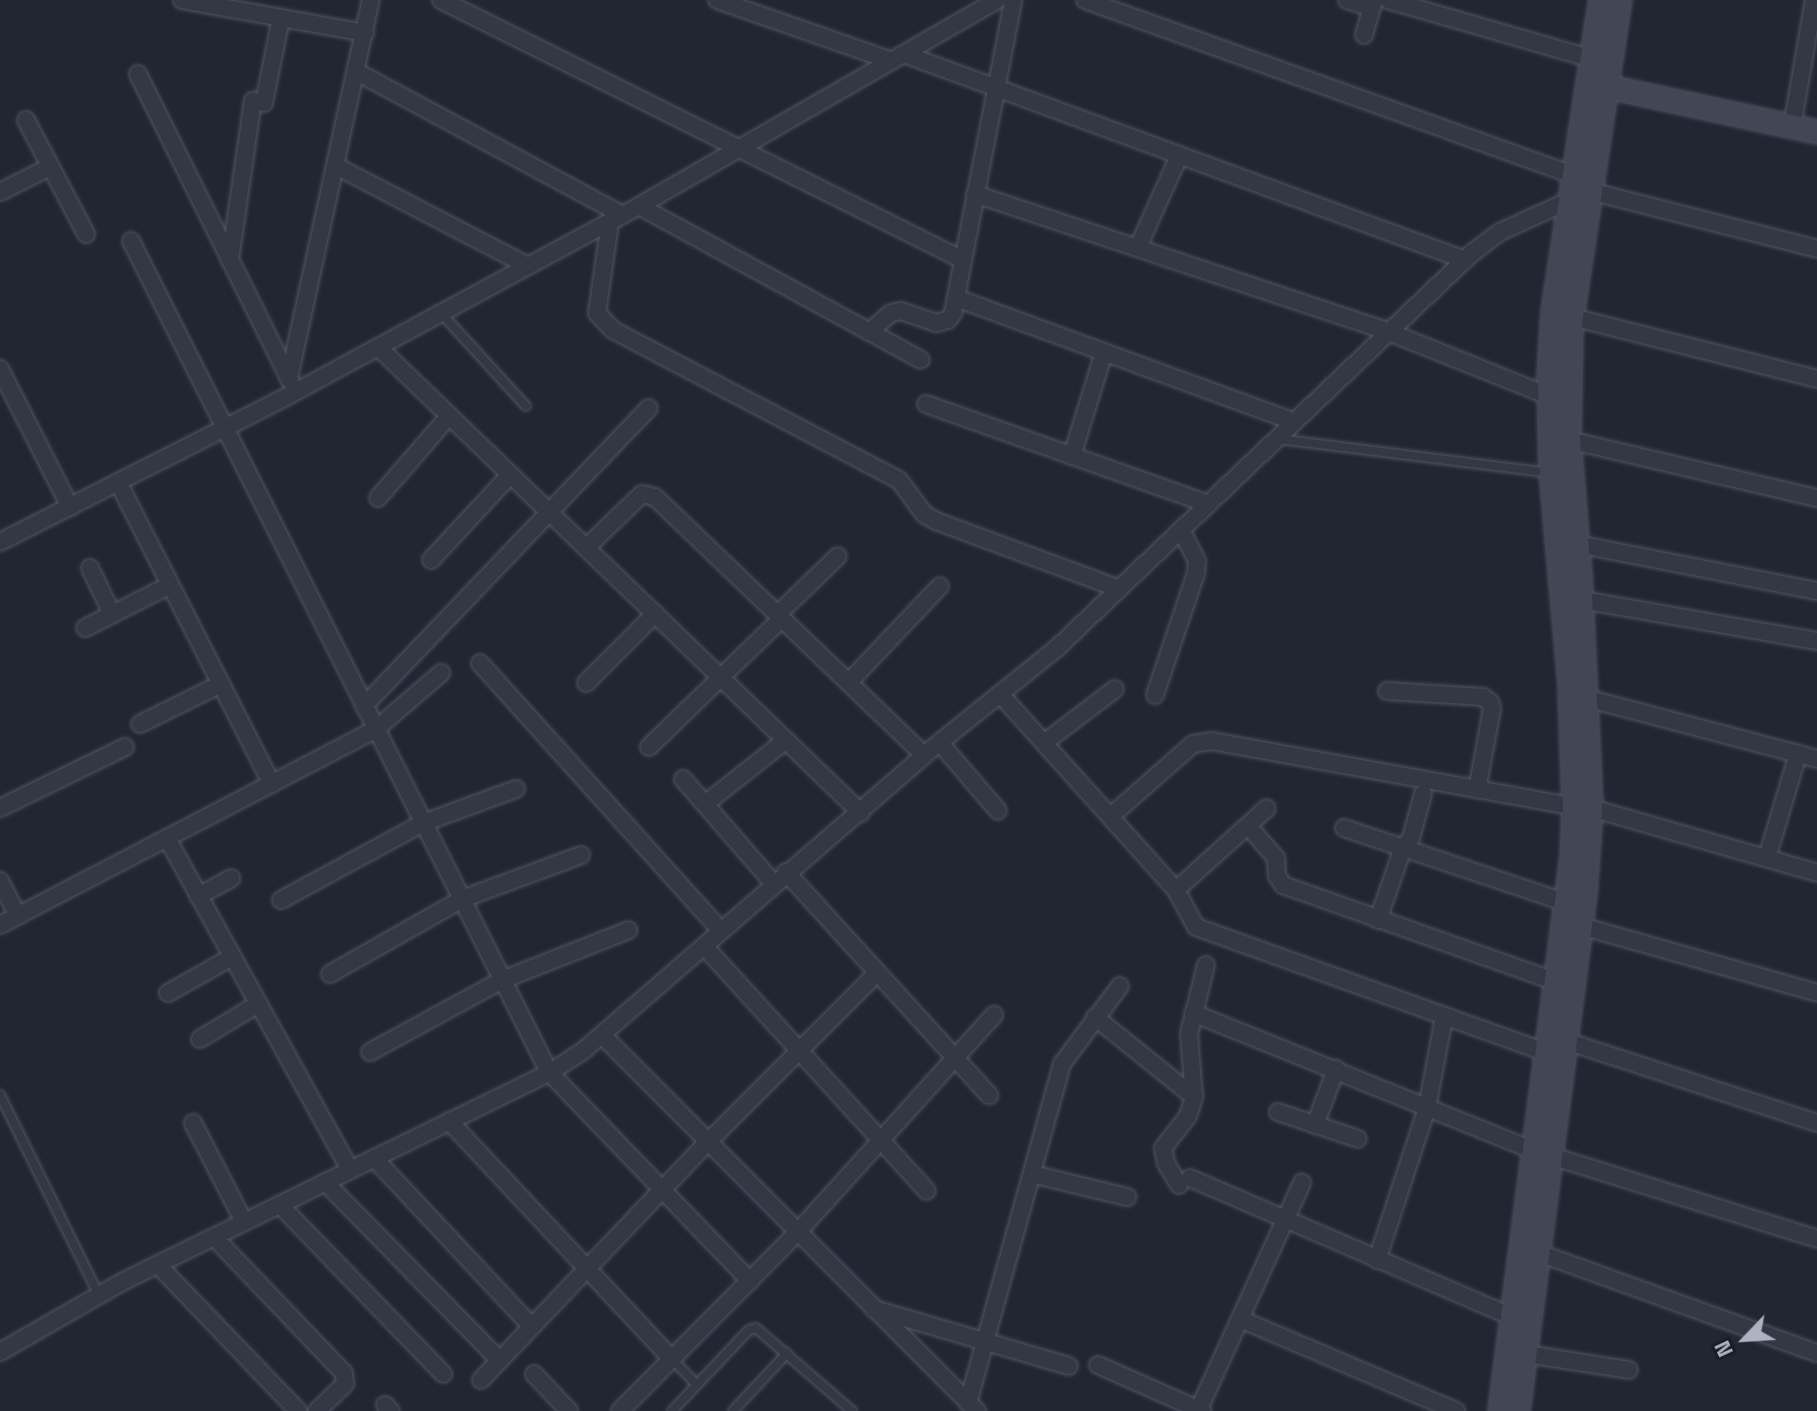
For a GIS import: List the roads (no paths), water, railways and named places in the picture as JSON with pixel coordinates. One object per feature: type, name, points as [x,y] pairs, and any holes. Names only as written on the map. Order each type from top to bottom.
[{"type":"main road","points":[[1598,85],[1592,59],[1601,0]]},
{"type":"main road","points":[[1559,1050],[1557,982],[1583,808],[1551,473],[1549,396],[1553,312],[1581,187],[1598,85],[1620,0]]},
{"type":"main road","points":[[1598,85],[1817,132]]},
{"type":"main road","points":[[1500,1411],[1511,1316],[1581,926],[1586,698],[1582,600],[1569,440],[1572,317],[1581,187]]},
{"type":"main road","points":[[1518,1411],[1539,1253],[1542,1152]]},
{"type":"street","points":[[182,0],[365,33]]},
{"type":"street","points":[[292,385],[371,0]]},
{"type":"street","points":[[441,0],[963,260]]},
{"type":"street","points":[[717,0],[995,90],[1465,260]]},
{"type":"street","points":[[0,542],[224,428],[292,385],[378,347],[639,206],[997,0]]},
{"type":"street","points":[[869,332],[891,313],[901,311],[936,323],[948,320],[956,298],[1013,0]]},
{"type":"street","points":[[1085,0],[1581,187],[1817,249]]},
{"type":"street","points":[[1347,0],[1372,4],[1364,35]]},
{"type":"street","points":[[1388,0],[1592,59]]},
{"type":"street","points":[[1792,127],[1815,3]]},
{"type":"street","points":[[230,260],[259,102],[281,18]]},
{"type":"street","points":[[357,72],[616,218]]},
{"type":"street","points":[[138,74],[292,385]]},
{"type":"street","points":[[26,120],[86,234]]},
{"type":"street","points":[[1138,247],[1179,156]]},
{"type":"street","points":[[336,166],[528,266]]},
{"type":"street","points":[[0,192],[50,167]]},
{"type":"street","points":[[0,1352],[99,1295],[549,1072],[603,1036],[780,878],[861,813],[924,755],[1057,648],[1465,260],[1500,232],[1581,187]]},
{"type":"street","points":[[975,194],[1389,332],[1549,396]]},
{"type":"street","points":[[639,206],[921,360]]},
{"type":"street","points":[[616,218],[596,305],[602,322],[899,480],[924,514],[936,521],[1120,589]]},
{"type":"street","points":[[131,241],[549,1072],[750,1281]]},
{"type":"street","points":[[956,298],[1295,422]]},
{"type":"street","points":[[1572,317],[1817,379]]},
{"type":"street","points":[[378,347],[861,813]]},
{"type":"street","points":[[1072,456],[1104,352]]},
{"type":"street","points":[[0,369],[70,507]]},
{"type":"street","points":[[926,404],[1209,504]]},
{"type":"street","points":[[364,706],[649,408]]},
{"type":"street","points":[[378,498],[449,416]]},
{"type":"street","points":[[1569,440],[1817,498]]},
{"type":"street","points":[[431,560],[510,475]]},
{"type":"street","points":[[118,482],[272,784]]},
{"type":"street","points":[[586,548],[642,494],[649,493],[924,755]]},
{"type":"street","points":[[1155,695],[1196,573],[1197,561],[1181,530]]},
{"type":"street","points":[[1577,544],[1817,591]]},
{"type":"street","points":[[649,747],[721,678],[838,556]]},
{"type":"street","points":[[90,568],[112,614]]},
{"type":"street","points":[[85,628],[170,585]]},
{"type":"street","points":[[849,682],[940,586]]},
{"type":"street","points":[[1582,600],[1817,641]]},
{"type":"street","points":[[586,683],[655,614]]},
{"type":"street","points":[[480,663],[721,931]]},
{"type":"street","points":[[0,925],[376,729],[441,673]]},
{"type":"street","points":[[140,724],[221,684]]},
{"type":"street","points":[[1044,743],[1115,689]]},
{"type":"street","points":[[1387,691],[1483,697],[1490,702],[1492,709],[1477,790]]},
{"type":"street","points":[[1000,694],[1176,890],[1189,919],[1211,935],[1444,1017],[1817,1123]]},
{"type":"street","points":[[1586,698],[1817,759]]},
{"type":"street","points":[[705,804],[786,740]]},
{"type":"street","points":[[1111,816],[1193,744],[1212,741],[1583,808],[1817,873]]},
{"type":"street","points":[[940,743],[998,811]]},
{"type":"street","points":[[0,808],[125,747]]},
{"type":"street","points":[[1767,858],[1798,754]]},
{"type":"street","points":[[683,779],[877,973],[989,1095]]},
{"type":"street","points":[[281,900],[423,823],[516,789]]},
{"type":"street","points":[[1378,920],[1403,848],[1411,838],[1423,794]]},
{"type":"street","points":[[1176,890],[1267,808]]},
{"type":"street","points":[[1248,826],[1276,858],[1277,876],[1283,885],[1557,982]]},
{"type":"street","points":[[1344,828],[1567,903]]},
{"type":"street","points":[[167,838],[350,1170]]},
{"type":"street","points":[[330,974],[462,899],[581,855]]},
{"type":"street","points":[[198,896],[232,878]]},
{"type":"street","points":[[0,881],[18,916]]},
{"type":"street","points":[[1581,926],[1817,993]]},
{"type":"street","points":[[370,1052],[502,980],[629,930]]},
{"type":"street","points":[[704,946],[927,1191]]},
{"type":"street","points":[[168,993],[232,957]]},
{"type":"street","points":[[1206,965],[1189,1034],[1194,1097],[1188,1116],[1163,1148],[1166,1163],[1184,1182],[1511,1316]]},
{"type":"street","points":[[481,1380],[708,1142],[877,973]]},
{"type":"street","points":[[973,1407],[985,1342],[1062,1064],[1120,986]]},
{"type":"street","points":[[200,1039],[258,1004]]},
{"type":"street","points":[[1193,1013],[1542,1152],[1817,1239]]},
{"type":"street","points":[[620,1411],[797,1233],[994,1015]]},
{"type":"street","points":[[1095,1017],[1194,1097]]},
{"type":"street","points":[[1377,1260],[1427,1108],[1444,1017]]},
{"type":"street","points":[[603,1036],[973,1407]]},
{"type":"street","points":[[1315,1125],[1336,1069]]},
{"type":"street","points":[[1278,1112],[1358,1139]]},
{"type":"street","points":[[449,1121],[672,1359]]},
{"type":"street","points":[[193,1123],[244,1222]]},
{"type":"street","points":[[374,1158],[532,1327]]},
{"type":"street","points":[[1032,1174],[1127,1197]]},
{"type":"street","points":[[325,1182],[500,1361]]},
{"type":"street","points":[[1098,1365],[1200,1411],[1302,1183]]},
{"type":"street","points":[[280,1205],[443,1374]]},
{"type":"street","points":[[214,1237],[344,1373],[345,1384],[317,1411]]},
{"type":"street","points":[[1539,1253],[1817,1353]]},
{"type":"street","points":[[158,1265],[298,1411]]},
{"type":"street","points":[[872,1308],[1069,1366]]},
{"type":"street","points":[[1240,1319],[1456,1411]]},
{"type":"street","points":[[1526,1354],[1629,1370]]},
{"type":"street","points":[[534,1374],[569,1411]]},
{"type":"lane","points":[[441,313],[526,406]]},
{"type":"lane","points":[[1277,439],[1551,473]]},
{"type":"lane","points":[[0,1095],[99,1295]]},
{"type":"lane","points":[[672,1411],[749,1330],[762,1331],[852,1411]]},
{"type":"lane","points":[[733,1411],[787,1353]]},
{"type":"lane","points":[[672,1359],[697,1385]]}]
